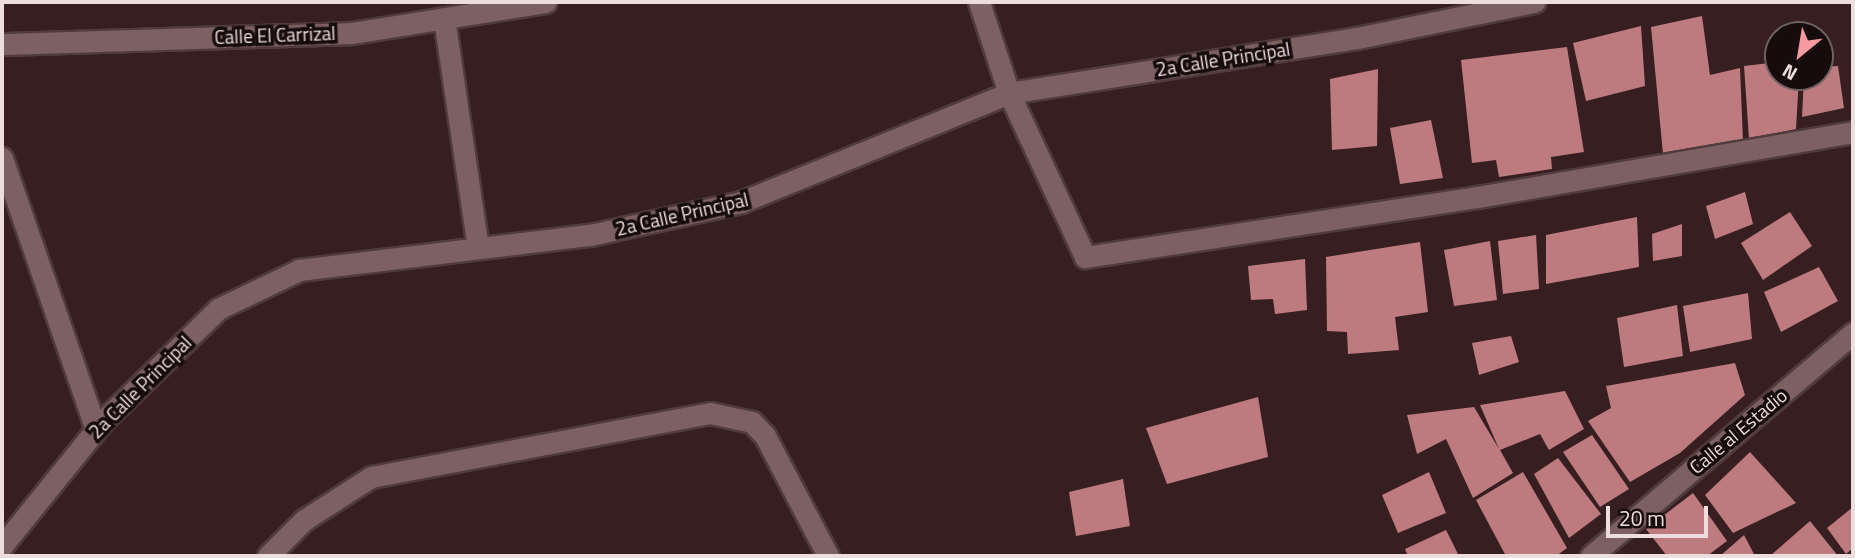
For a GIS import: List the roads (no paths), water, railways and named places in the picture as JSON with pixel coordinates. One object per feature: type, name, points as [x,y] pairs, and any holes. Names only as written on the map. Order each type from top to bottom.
[{"type":"street","name":"Calle El Carrizal","points":[[2,44],[352,33],[545,2]]},
{"type":"street","points":[[979,2],[1009,93],[1085,257],[1477,197],[1853,132]]},
{"type":"street","name":"2a Calle Principal","points":[[2,547],[96,429],[218,309],[299,270],[590,235],[741,202],[1009,93],[1357,38],[1534,2]]},
{"type":"street","points":[[444,18],[478,247]]},
{"type":"street","points":[[2,158],[96,429]]},
{"type":"street","name":"Calle al Estadio","points":[[1591,556],[1853,333]]},
{"type":"street","points":[[268,556],[303,520],[371,477],[710,413],[752,422],[765,436],[828,556]]}]
